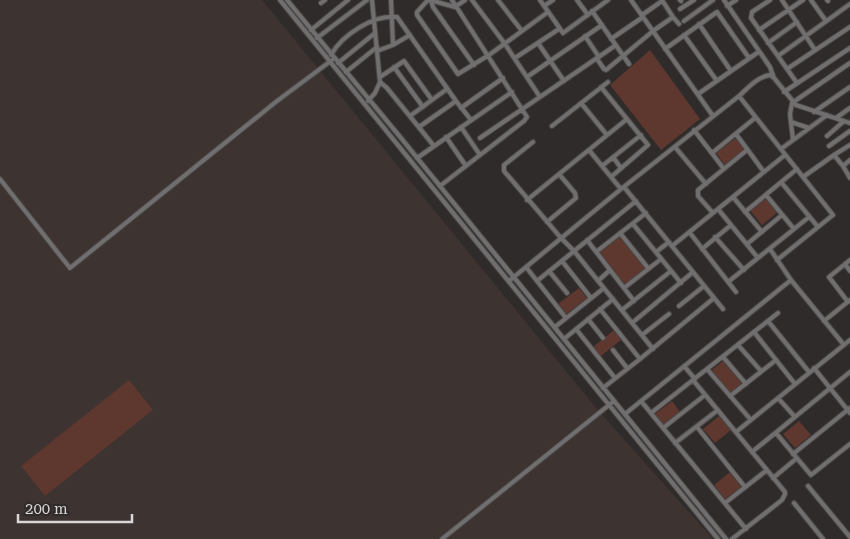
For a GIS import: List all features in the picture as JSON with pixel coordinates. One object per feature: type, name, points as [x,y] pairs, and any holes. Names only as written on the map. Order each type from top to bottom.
[{"type":"street","points":[[280,0],[718,539]]},
{"type":"street","points":[[287,0],[726,539]]},
{"type":"street","points":[[311,30],[348,0]]},
{"type":"street","points":[[317,38],[367,0]]},
{"type":"street","points":[[364,104],[370,100],[378,88],[380,80],[372,0]]},
{"type":"street","points":[[391,0],[394,45]]},
{"type":"street","points":[[455,7],[430,0],[417,12],[417,15],[457,74],[460,74],[505,44],[548,12]]},
{"type":"street","points":[[430,0],[474,65]]},
{"type":"street","points":[[440,186],[526,119],[523,109],[452,0]]},
{"type":"street","points":[[455,7],[465,0]]},
{"type":"street","points":[[472,0],[515,58],[540,97]]},
{"type":"street","points":[[498,0],[522,31]]},
{"type":"street","points":[[540,0],[563,33],[608,0]]},
{"type":"street","points":[[544,6],[553,0]]},
{"type":"street","points":[[578,0],[588,14]]},
{"type":"street","points":[[596,0],[600,5]]},
{"type":"street","points":[[611,38],[662,0],[678,24]]},
{"type":"street","points":[[680,9],[694,0]]},
{"type":"street","points":[[724,0],[792,103],[848,122]]},
{"type":"street","points":[[728,6],[736,0]]},
{"type":"street","points":[[770,0],[752,12],[750,18],[797,83]]},
{"type":"street","points":[[782,0],[815,50]]},
{"type":"street","points":[[747,34],[803,0]]},
{"type":"street","points":[[811,0],[826,21]]},
{"type":"street","points":[[634,1],[642,16],[713,116]]},
{"type":"street","points":[[684,21],[712,2],[749,58]]},
{"type":"street","points":[[778,56],[850,2]]},
{"type":"street","points":[[592,11],[629,64]]},
{"type":"street","points":[[665,49],[717,12]]},
{"type":"street","points":[[0,179],[70,268],[330,61],[336,47],[365,24],[392,16],[397,17],[471,120]]},
{"type":"street","points":[[585,36],[605,70],[622,54],[673,17]]},
{"type":"street","points":[[768,43],[797,22]]},
{"type":"street","points":[[699,24],[731,70]]},
{"type":"street","points":[[527,77],[602,25]]},
{"type":"street","points":[[787,69],[850,27]]},
{"type":"street","points":[[515,58],[559,29]]},
{"type":"street","points":[[338,63],[375,33]]},
{"type":"street","points":[[346,72],[377,49],[394,45],[410,35]]},
{"type":"street","points":[[684,35],[717,81]]},
{"type":"street","points":[[538,43],[564,81]]},
{"type":"street","points":[[480,138],[616,46]]},
{"type":"street","points":[[784,92],[850,48]]},
{"type":"street","points":[[698,94],[757,53]]},
{"type":"street","points":[[380,80],[394,66],[405,62],[432,100]]},
{"type":"street","points":[[793,140],[790,109],[792,103],[850,63]]},
{"type":"street","points":[[394,66],[422,107]]},
{"type":"street","points":[[508,281],[757,80],[770,75],[774,78]]},
{"type":"street","points":[[462,108],[503,78]]},
{"type":"street","points":[[380,80],[434,146]]},
{"type":"street","points":[[552,126],[608,82]]},
{"type":"street","points":[[601,87],[647,143],[647,147],[611,177]]},
{"type":"street","points":[[814,112],[850,87]]},
{"type":"street","points":[[410,116],[447,89]]},
{"type":"street","points":[[417,158],[512,92]]},
{"type":"street","points":[[739,96],[833,215],[777,260]]},
{"type":"street","points":[[419,127],[456,101]]},
{"type":"street","points":[[581,103],[607,135]]},
{"type":"street","points":[[836,118],[850,108]]},
{"type":"street","points":[[781,149],[827,115]]},
{"type":"street","points":[[712,153],[755,118]]},
{"type":"street","points":[[527,200],[627,119]]},
{"type":"street","points":[[791,122],[810,128]]},
{"type":"street","points":[[827,136],[848,122]]},
{"type":"street","points":[[461,127],[480,155]]},
{"type":"street","points":[[694,130],[724,169]]},
{"type":"street","points":[[830,146],[850,131]]},
{"type":"street","points":[[736,134],[764,172]]},
{"type":"street","points":[[602,166],[641,135]]},
{"type":"street","points":[[446,137],[466,166]]},
{"type":"street","points":[[533,142],[503,168],[504,171],[560,238],[574,251],[653,349]]},
{"type":"street","points":[[803,177],[850,145]]},
{"type":"street","points":[[674,147],[706,184]]},
{"type":"street","points":[[588,150],[611,177],[636,201],[723,309]]},
{"type":"street","points":[[713,213],[697,193],[747,150]]},
{"type":"street","points":[[656,252],[690,233],[785,155]]},
{"type":"street","points":[[834,155],[849,175]]},
{"type":"street","points":[[613,157],[621,168]]},
{"type":"street","points":[[843,166],[850,160]]},
{"type":"street","points":[[745,212],[797,169]]},
{"type":"street","points":[[547,222],[576,198],[575,193],[559,174]]},
{"type":"street","points":[[781,182],[818,227]]},
{"type":"street","points":[[766,195],[794,229]]},
{"type":"street","points":[[733,197],[762,232]]},
{"type":"street","points":[[537,281],[636,201]]},
{"type":"street","points":[[718,209],[758,258]]},
{"type":"street","points":[[596,252],[646,213]]},
{"type":"street","points":[[747,244],[782,215]]},
{"type":"street","points":[[728,282],[809,217]]},
{"type":"street","points":[[632,224],[681,283]]},
{"type":"street","points":[[702,249],[731,225]]},
{"type":"street","points":[[620,233],[648,268]]},
{"type":"street","points":[[690,233],[736,292]]},
{"type":"street","points":[[715,237],[744,270]]},
{"type":"street","points":[[587,240],[634,300]]},
{"type":"street","points":[[770,248],[791,280],[844,345]]},
{"type":"street","points":[[624,288],[661,259]]},
{"type":"street","points":[[824,321],[849,301],[829,277],[850,260]]},
{"type":"street","points":[[562,261],[591,298]]},
{"type":"street","points":[[845,264],[850,271]]},
{"type":"street","points":[[526,267],[566,318]]},
{"type":"street","points":[[598,280],[610,270]]},
{"type":"street","points":[[548,271],[567,293]]},
{"type":"street","points":[[622,310],[671,271]]},
{"type":"street","points":[[632,323],[693,272]]},
{"type":"street","points":[[625,414],[791,280]]},
{"type":"street","points":[[679,306],[704,286]]},
{"type":"street","points":[[555,327],[604,288]]},
{"type":"street","points":[[603,388],[714,298]]},
{"type":"street","points":[[564,338],[613,299]]},
{"type":"street","points":[[600,309],[640,359]]},
{"type":"street","points":[[651,414],[778,313]]},
{"type":"street","points":[[642,336],[668,314]]},
{"type":"street","points":[[588,319],[602,338]]},
{"type":"street","points":[[768,321],[809,372]]},
{"type":"street","points":[[576,329],[615,378]]},
{"type":"street","points":[[754,332],[795,384]]},
{"type":"street","points":[[736,432],[850,340]]},
{"type":"street","points":[[738,345],[761,372]]},
{"type":"street","points":[[613,350],[627,368]]},
{"type":"street","points":[[723,357],[746,384]]},
{"type":"street","points":[[730,396],[776,360]]},
{"type":"street","points":[[684,366],[705,395],[785,492],[784,497],[732,539]]},
{"type":"street","points":[[793,454],[849,410],[814,368]]},
{"type":"street","points":[[707,369],[751,420]]},
{"type":"street","points":[[752,452],[850,372]]},
{"type":"street","points":[[663,428],[705,395]]},
{"type":"street","points":[[606,400],[611,396]]},
{"type":"street","points":[[778,398],[795,417]]},
{"type":"street","points":[[442,539],[614,401]]},
{"type":"street","points":[[641,402],[746,529]]},
{"type":"street","points":[[676,443],[718,410]]},
{"type":"street","points":[[697,427],[745,487]]},
{"type":"street","points":[[776,433],[811,475],[850,444]]},
{"type":"street","points":[[773,478],[797,458]]},
{"type":"street","points":[[725,504],[767,470]]},
{"type":"street","points":[[808,486],[850,537]]},
{"type":"street","points":[[794,503],[823,539]]},
{"type":"shaded area","points":[[0,0],[262,0],[597,409],[713,539],[0,539]]},
{"type":"shaded area","points":[[650,50],[700,119],[661,150],[610,85]]},
{"type":"shaded area","points":[[736,138],[745,150],[725,165],[716,153]]},
{"type":"shaded area","points":[[766,197],[778,212],[762,225],[750,210]]},
{"type":"shaded area","points":[[620,236],[646,268],[624,285],[599,253]]},
{"type":"shaded area","points":[[579,288],[587,298],[566,314],[558,304]]},
{"type":"shaded area","points":[[614,330],[621,340],[601,356],[593,347]]},
{"type":"shaded area","points":[[723,361],[742,384],[730,393],[712,370]]},
{"type":"shaded area","points":[[129,380],[153,410],[45,496],[21,466]]},
{"type":"shaded area","points":[[672,401],[680,412],[663,425],[655,414]]},
{"type":"shaded area","points":[[719,416],[731,430],[715,443],[703,429]]},
{"type":"shaded area","points":[[799,421],[811,435],[795,448],[783,434]]},
{"type":"shaded area","points":[[730,472],[741,487],[725,499],[714,485]]}]
